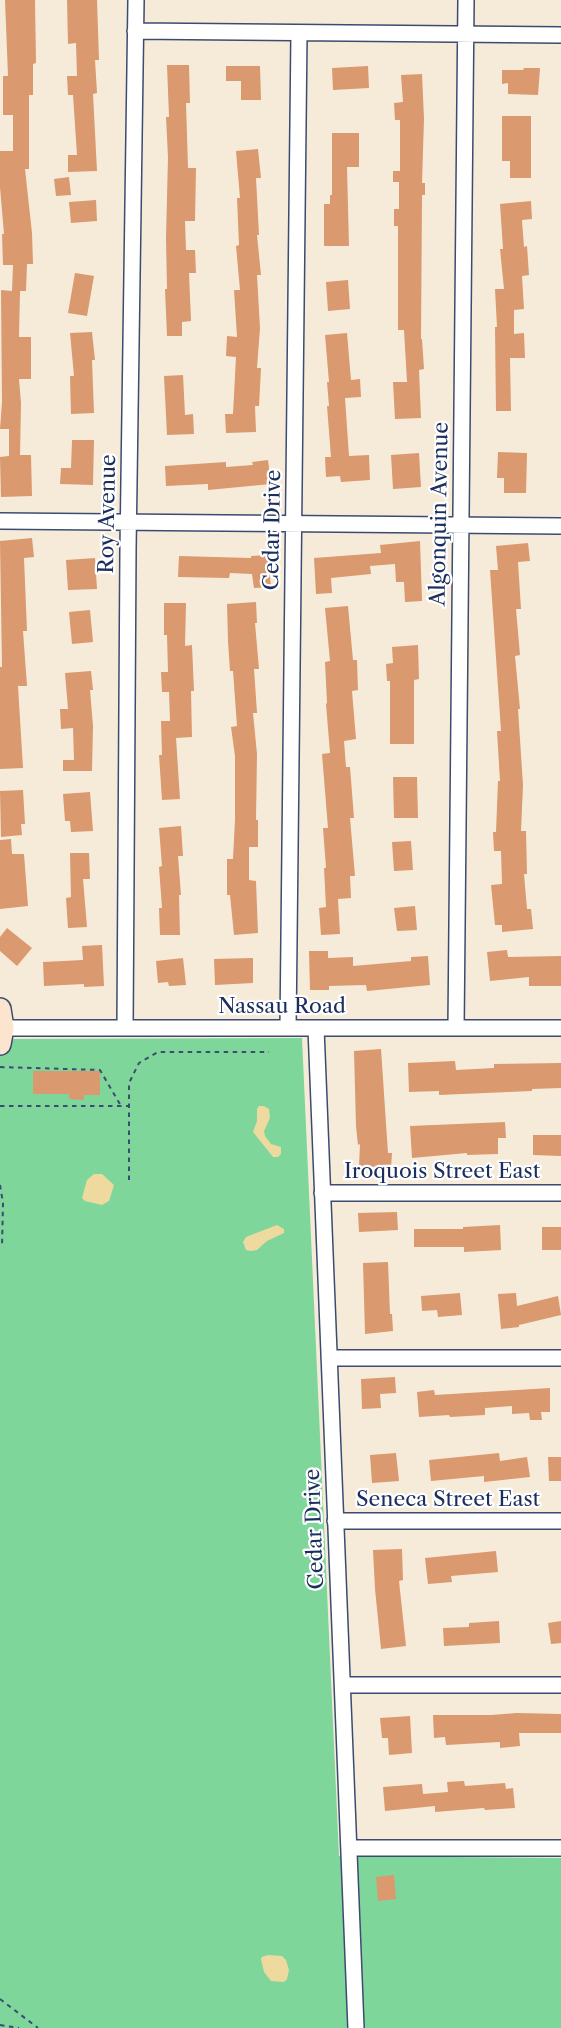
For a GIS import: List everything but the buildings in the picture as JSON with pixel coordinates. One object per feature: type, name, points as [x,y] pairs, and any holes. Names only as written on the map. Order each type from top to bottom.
[{"type":"street","name":"Roy Avenue","points":[[125,1028],[136,0]]},
{"type":"street","name":"Algonquin Avenue","points":[[456,1028],[466,0]]},
{"type":"street","points":[[135,31],[561,35]]},
{"type":"street","name":"Cedar Drive","points":[[288,1028],[299,33]]},
{"type":"street","points":[[0,521],[561,526]]},
{"type":"street","name":"Nassau Road","points":[[1,1027],[561,1028]]},
{"type":"street","name":"Cedar Drive","points":[[316,1028],[356,2028]]},
{"type":"street","name":"Iroquois Street East","points":[[322,1193],[561,1193]]},
{"type":"street","points":[[329,1358],[561,1358]]},
{"type":"street","name":"Seneca Street East","points":[[335,1521],[561,1521]]},
{"type":"street","points":[[343,1685],[561,1685]]},
{"type":"street","points":[[350,1848],[561,1848]]},
{"type":"path","points":[[129,1180],[129,1083],[139,1063],[158,1052],[269,1052]]},
{"type":"path","points":[[0,1067],[100,1070],[122,1106]]},
{"type":"path","points":[[0,1106],[129,1106]]},
{"type":"path","points":[[0,1185],[3,1203],[2,1247]]},
{"type":"path","points":[[0,1999],[38,2028]]},
{"type":"path","points":[[0,2025],[19,2028]]},
{"type":"green space","points":[[302,1038],[339,1856],[561,1858],[561,2028],[0,2028],[0,1039]]},
{"type":"sand","points":[[259,1106],[269,1109],[270,1118],[264,1131],[271,1144],[281,1147],[281,1154],[278,1157],[273,1157],[253,1132]]},
{"type":"sand","points":[[94,1174],[102,1174],[114,1185],[109,1201],[102,1205],[85,1201],[82,1198],[87,1180]]},
{"type":"sand","points":[[277,1225],[284,1229],[284,1233],[267,1241],[257,1250],[246,1250],[243,1242],[246,1237]]},
{"type":"sand","points":[[268,1955],[282,1956],[286,1960],[289,1970],[284,1982],[271,1981],[264,1972],[261,1959]]}]
